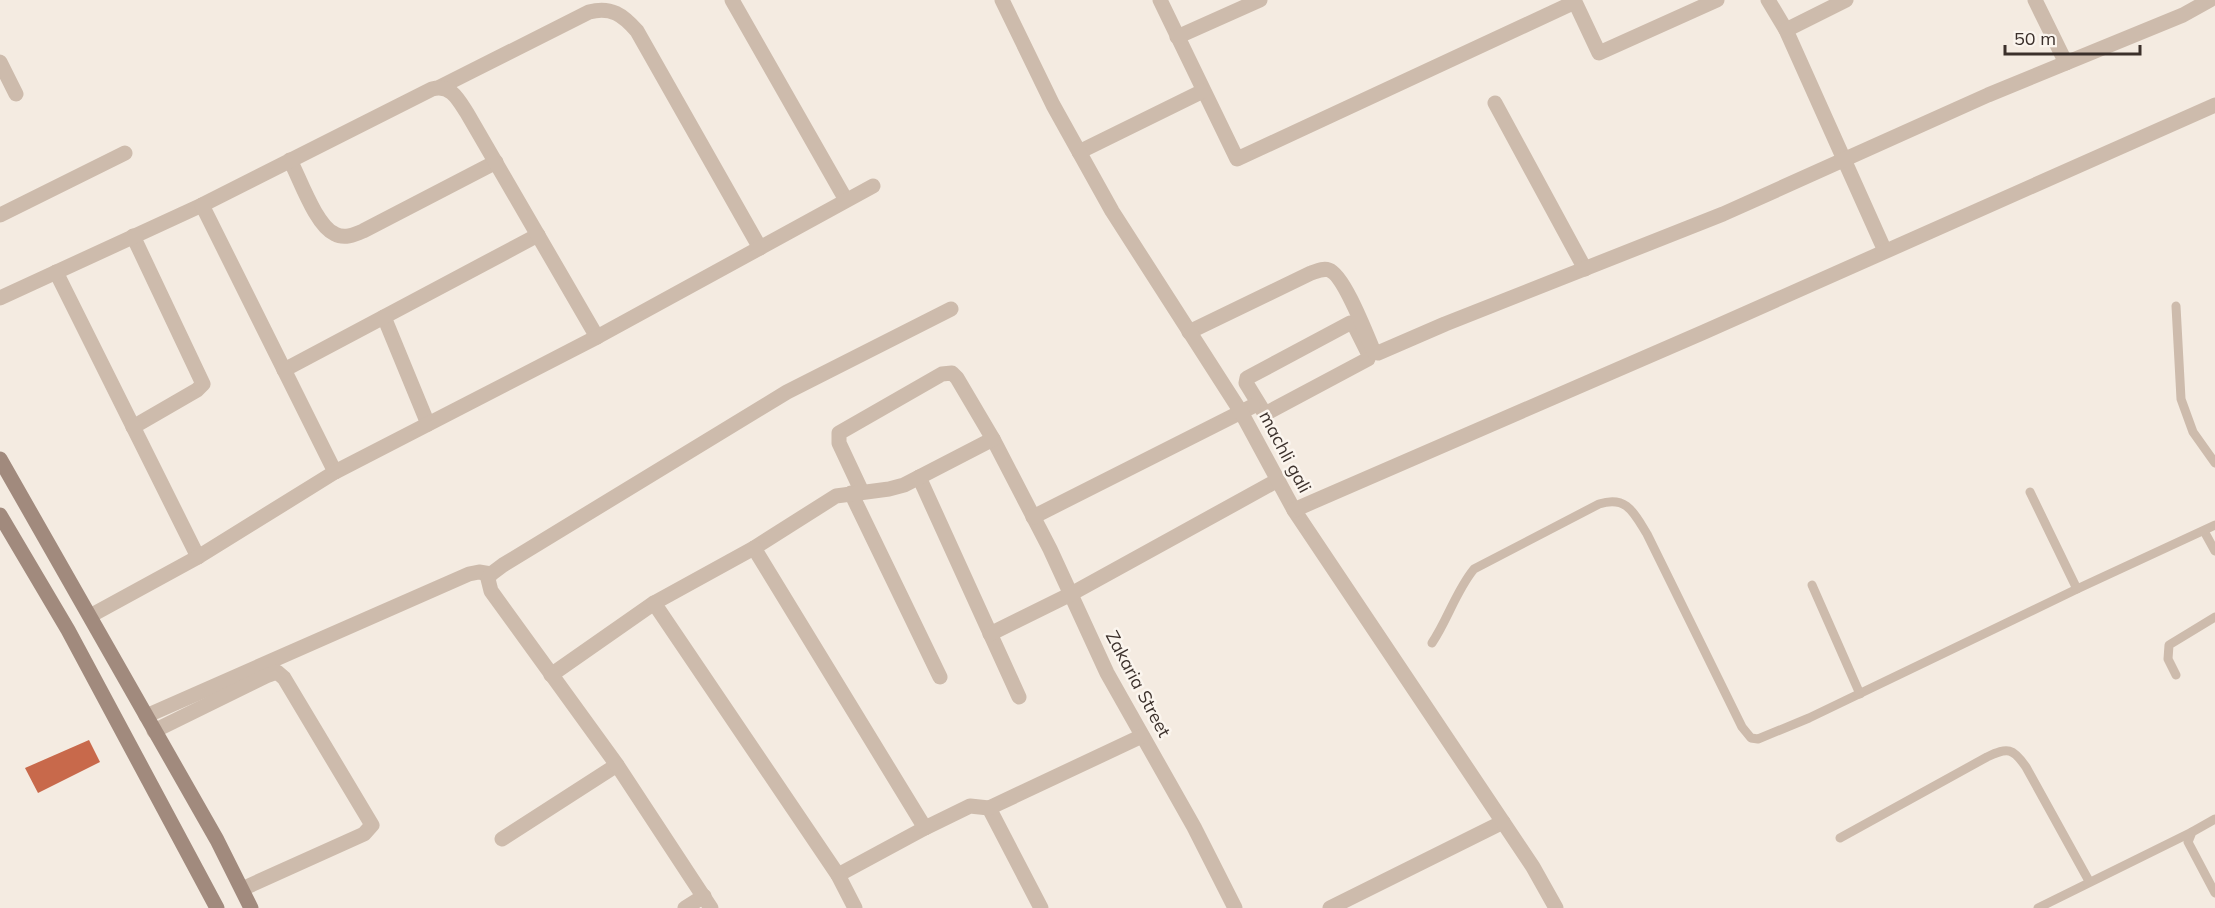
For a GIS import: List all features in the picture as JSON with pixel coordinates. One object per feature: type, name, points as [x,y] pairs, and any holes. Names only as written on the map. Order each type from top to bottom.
[{"type":"main road","points":[[0,459],[217,840],[251,908]]},
{"type":"main road","points":[[0,515],[68,630],[217,908]]},
{"type":"street","points":[[0,298],[202,205],[612,0]]},
{"type":"street","points":[[732,0],[846,200]]},
{"type":"street","name":"machli gali","points":[[1002,0],[1053,105],[1112,211],[1241,412],[1294,510],[1533,867],[1556,908]]},
{"type":"street","points":[[1160,0],[1237,159],[1575,2],[1599,53],[1717,0]]},
{"type":"street","points":[[1177,37],[1260,0]]},
{"type":"street","points":[[1768,0],[1786,30],[1885,251]]},
{"type":"street","points":[[1786,30],[1846,0]]},
{"type":"street","points":[[2035,0],[2066,63]]},
{"type":"street","points":[[1189,332],[1311,273],[1326,269],[1332,271],[1344,285],[1368,347],[1368,359],[1266,414],[1246,382],[1247,378],[1350,323],[1354,325],[1368,347],[1378,353],[1723,214],[1988,95],[2183,15],[2210,0]]},
{"type":"street","points":[[589,12],[601,9],[621,14],[637,31],[760,248]]},
{"type":"street","points":[[0,62],[16,94]]},
{"type":"street","points":[[440,87],[452,92],[459,101],[597,337]]},
{"type":"street","points":[[1079,152],[1203,92]]},
{"type":"street","points":[[1495,103],[1585,269]]},
{"type":"street","points":[[1294,510],[2215,105]]},
{"type":"street","points":[[0,215],[125,153]]},
{"type":"street","points":[[290,160],[322,223],[335,234],[342,236],[363,231],[496,162]]},
{"type":"street","points":[[90,616],[198,557],[334,472],[597,337],[873,186]]},
{"type":"street","points":[[202,205],[334,472]]},
{"type":"street","points":[[284,370],[538,234]]},
{"type":"street","points":[[133,236],[203,384],[197,390],[134,427]]},
{"type":"street","points":[[56,272],[198,557]]},
{"type":"street","points":[[685,908],[708,902],[617,765],[490,591],[488,579],[503,565],[787,392],[951,309]]},
{"type":"street","points":[[384,317],[428,424]]},
{"type":"street","name":"Zakaria Street","points":[[856,493],[839,443],[839,433],[942,374],[952,374],[957,378],[993,439],[1033,517],[1107,673],[1194,827],[1235,908]]},
{"type":"street","points":[[1033,517],[1258,403]]},
{"type":"street","points":[[551,675],[654,603],[754,548],[829,500],[904,485],[993,439]]},
{"type":"street","points":[[919,477],[1019,697]]},
{"type":"street","points":[[990,634],[1071,594],[1278,480]]},
{"type":"street","points":[[856,493],[940,677]]},
{"type":"street","points":[[754,548],[925,828]]},
{"type":"street","points":[[146,716],[469,574],[479,572],[491,574]]},
{"type":"street","points":[[654,603],[838,875],[855,908]]},
{"type":"street","points":[[154,731],[277,672],[284,678],[372,825],[364,834],[242,889]]},
{"type":"street","points":[[838,875],[970,806],[989,808],[1142,736]]},
{"type":"street","points":[[502,839],[617,765]]},
{"type":"street","points":[[989,808],[1038,907]]},
{"type":"street","points":[[1330,908],[1503,822]]},
{"type":"lane","points":[[2176,306],[2181,399],[2193,432],[2215,463]]},
{"type":"lane","points":[[2030,492],[2077,589]]},
{"type":"lane","points":[[1432,643],[1474,569],[1599,504],[1618,501],[1634,513],[1647,534],[1742,727],[1751,738],[1758,740],[1809,718],[2215,525]]},
{"type":"lane","points":[[2204,531],[2215,551]]},
{"type":"lane","points":[[1812,585],[1860,694]]},
{"type":"lane","points":[[2176,675],[2168,659],[2169,645],[2215,617]]},
{"type":"lane","points":[[1840,838],[1987,757],[2009,750],[2017,754],[2026,767],[2089,881]]},
{"type":"lane","points":[[2038,908],[2215,819]]},
{"type":"lane","points":[[2192,832],[2188,842],[2190,849],[2215,893]]},
{"type":"building","points":[[89,740],[100,762],[38,793],[25,768]]}]
